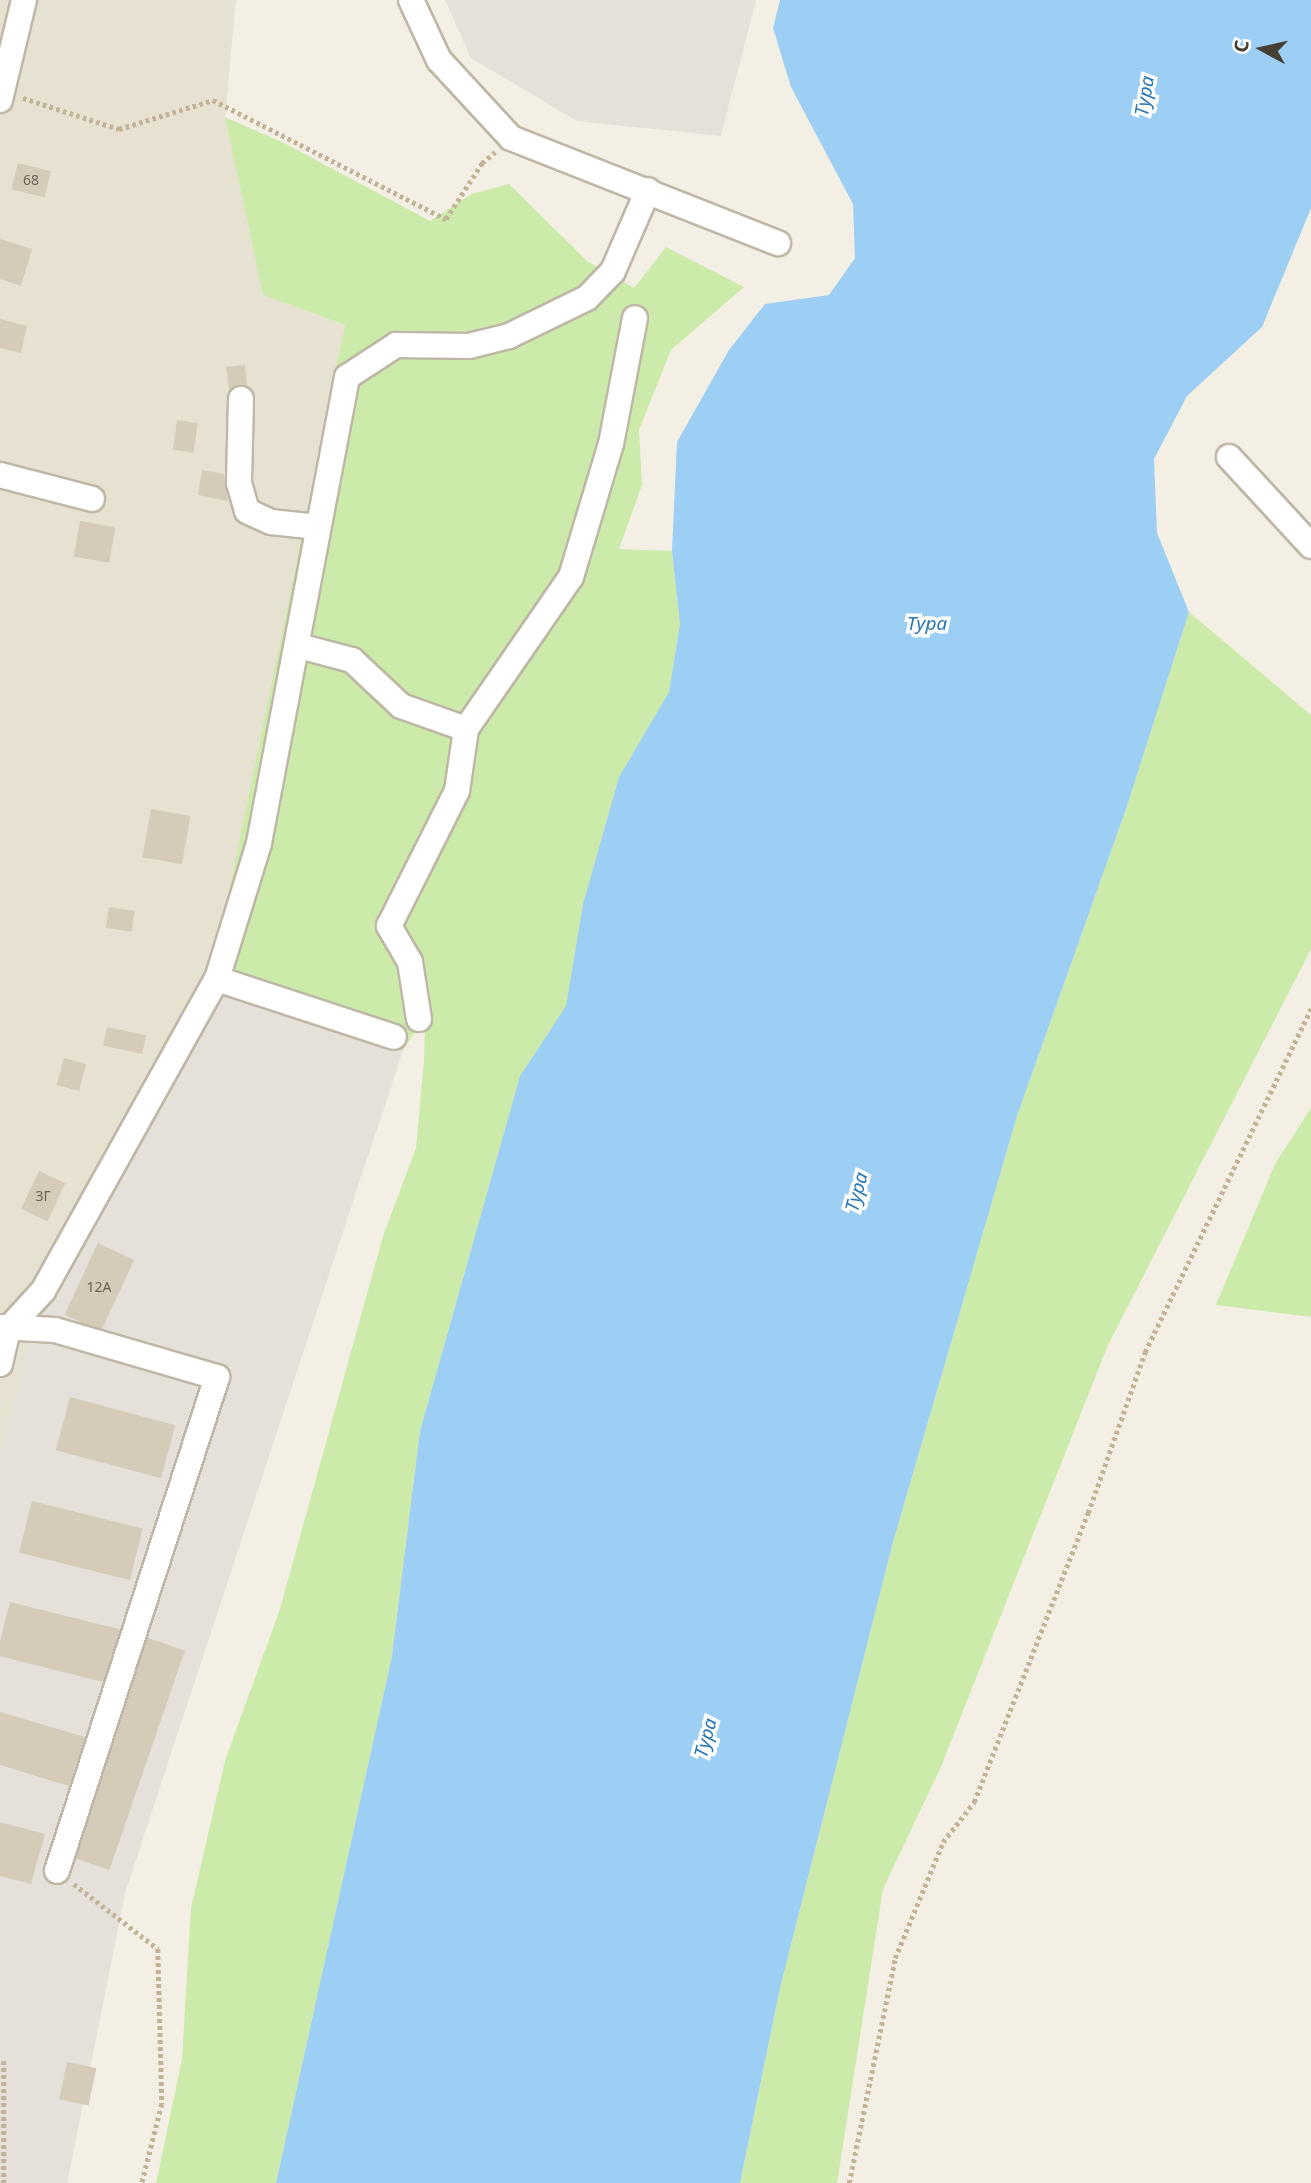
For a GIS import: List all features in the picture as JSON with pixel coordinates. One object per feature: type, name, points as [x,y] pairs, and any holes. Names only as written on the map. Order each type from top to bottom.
[{"type":"street","points":[[1,96],[24,0]]},
{"type":"street","points":[[411,0],[439,60],[511,138],[778,243]]},
{"type":"street","points":[[0,1364],[4,1328],[43,1291],[217,979],[259,843],[299,646],[318,527],[347,377],[396,345],[470,346],[509,336],[587,298],[613,271],[648,190]]},
{"type":"street","points":[[419,1019],[410,962],[389,926],[457,791],[466,729],[571,577],[611,444],[635,318]]},
{"type":"street","points":[[241,399],[239,483],[247,511],[271,522],[318,527]]},
{"type":"street","points":[[1229,457],[1311,546]]},
{"type":"street","points":[[0,475],[92,499]]},
{"type":"street","points":[[299,646],[352,660],[401,706],[466,729]]},
{"type":"street","points":[[217,979],[394,1037]]},
{"type":"street","points":[[4,1328],[55,1330],[217,1377],[57,1871]]},
{"type":"path","points":[[1,96],[119,129],[214,100],[446,219],[482,163],[511,138]]},
{"type":"path","points":[[849,2183],[895,1958],[943,1842],[974,1802],[1088,1513],[1145,1352],[1311,1008]]},
{"type":"path","points":[[57,1871],[158,1949],[162,2104],[142,2183]]},
{"type":"path","points":[[4,2061],[4,2183]]},
{"type":"shaded area","points":[[0,0],[236,0],[225,117],[263,295],[345,325],[219,940],[221,991],[0,1456]]},
{"type":"shaded area","points":[[445,0],[756,0],[721,136],[577,121],[471,58]]},
{"type":"shaded area","points":[[221,991],[403,1050],[125,1893],[67,2183],[0,2183],[0,1456],[38,1312]]},
{"type":"green space","points":[[225,117],[286,144],[430,221],[472,194],[509,184],[587,261],[634,288],[666,247],[744,287],[671,350],[639,430],[642,485],[619,549],[672,551],[680,624],[669,693],[619,777],[583,904],[566,1006],[520,1076],[420,1431],[392,1656],[276,2183],[156,2183],[182,2059],[191,1908],[225,1761],[280,1609],[383,1236],[416,1148],[424,1060],[426,994],[414,1033],[403,1050],[221,991],[219,940],[345,325],[263,295]]},
{"type":"green space","points":[[1189,612],[1311,715],[1311,949],[1108,1345],[940,1769],[883,1889],[837,2183],[740,2183],[780,1988],[893,1542],[1017,1116],[1126,809]]},
{"type":"green space","points":[[1311,1108],[1311,1317],[1216,1305],[1275,1164]]},
{"type":"water","name":"Тура","points":[[780,0],[1311,0],[1311,208],[1262,327],[1187,396],[1154,459],[1157,533],[1189,612],[1126,809],[1017,1116],[893,1542],[780,1988],[740,2183],[276,2183],[392,1656],[420,1431],[520,1076],[566,1006],[583,904],[619,777],[669,692],[680,624],[672,551],[677,442],[729,350],[765,304],[829,295],[855,258],[853,204],[791,87],[773,28]]},
{"type":"building","points":[[18,163],[51,171],[44,197],[11,189]]},
{"type":"building","points":[[0,239],[32,249],[21,286],[0,279]]},
{"type":"building","points":[[0,319],[27,326],[21,353],[0,348]]},
{"type":"building","points":[[245,365],[247,386],[229,391],[226,367]]},
{"type":"building","points":[[177,420],[198,423],[194,453],[173,450]]},
{"type":"building","points":[[202,470],[224,474],[228,501],[198,495]]},
{"type":"building","points":[[80,521],[115,527],[109,563],[74,556]]},
{"type":"building","points":[[151,809],[190,816],[182,864],[142,857]]},
{"type":"building","points":[[109,907],[135,911],[131,932],[106,928]]},
{"type":"building","points":[[107,1027],[146,1035],[142,1054],[103,1046]]},
{"type":"building","points":[[64,1058],[86,1064],[79,1091],[57,1085]]},
{"type":"building","points":[[39,1171],[65,1183],[48,1221],[21,1209]]},
{"type":"building","points":[[98,1243],[134,1260],[101,1332],[65,1315]]},
{"type":"building","points":[[70,1397],[175,1425],[161,1478],[56,1450]]},
{"type":"building","points":[[32,1501],[143,1529],[130,1580],[19,1552]]},
{"type":"building","points":[[10,1602],[120,1629],[106,1683],[0,1656],[0,1642]]},
{"type":"building","points":[[148,1638],[185,1651],[109,1870],[72,1857]]},
{"type":"building","points":[[0,1712],[85,1737],[69,1786],[0,1765]]},
{"type":"building","points":[[0,1822],[45,1834],[31,1884],[0,1876]]},
{"type":"building","points":[[67,2062],[96,2068],[88,2105],[59,2099]]}]
